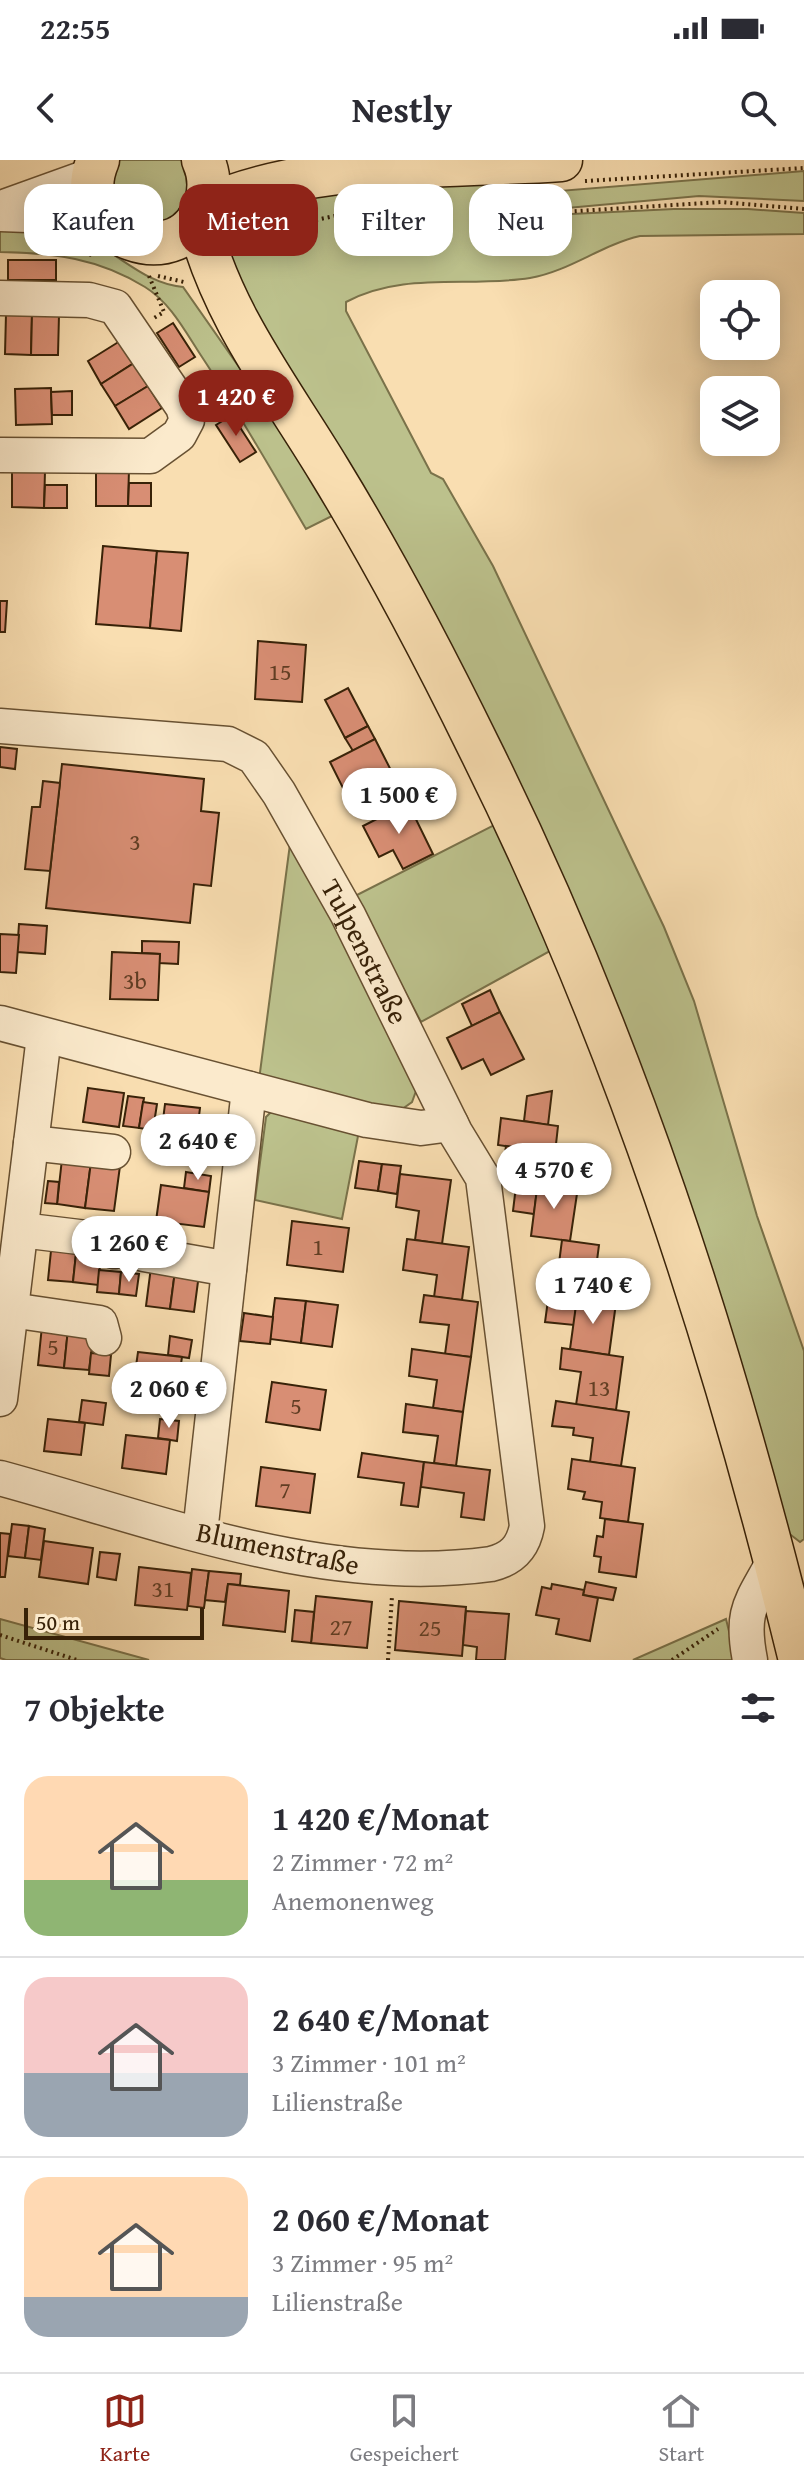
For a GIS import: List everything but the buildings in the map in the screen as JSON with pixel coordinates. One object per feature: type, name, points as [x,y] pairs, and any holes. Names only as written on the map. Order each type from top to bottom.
[{"type":"main road","points":[[203,160],[208,184]]},
{"type":"main road","points":[[242,160],[341,169],[510,163],[570,171]]},
{"type":"main road","points":[[264,184],[341,169]]},
{"type":"main road","points":[[163,244],[203,271],[330,471],[401,593],[480,748],[576,956],[681,1236],[722,1362],[775,1559],[795,1594],[800,1660]]},
{"type":"main road","points":[[203,256],[203,271]]},
{"type":"street","points":[[0,207],[37,198],[96,168]]},
{"type":"street","points":[[0,214],[24,215]]},
{"type":"street","points":[[0,298],[103,302],[115,307],[186,413],[186,426],[167,447],[150,456],[0,455]]},
{"type":"street","name":"Tulpenstraße","points":[[0,726],[228,744],[254,757],[279,793],[348,915],[451,1124]]},
{"type":"street","points":[[0,1023],[399,1127],[451,1124]]},
{"type":"street","points":[[0,1399],[44,1036]]},
{"type":"street","points":[[200,1533],[249,1089]]},
{"type":"street","name":"Blumenstraße","points":[[0,1478],[310,1560],[394,1569],[468,1567],[504,1561],[522,1543],[527,1526],[489,1205],[483,1178],[451,1124]]},
{"type":"street","points":[[31,1143],[113,1152]]},
{"type":"street","points":[[21,1230],[112,1241],[129,1252],[229,1269]]},
{"type":"street","points":[[11,1310],[100,1323],[104,1338]]},
{"type":"street","points":[[750,1660],[743,1627],[745,1615],[775,1559]]},
{"type":"path","points":[[510,163],[522,199],[543,211],[721,202],[804,209]]},
{"type":"path","points":[[570,171],[804,168]]},
{"type":"path","points":[[131,331],[164,312],[146,270],[175,282],[203,271],[258,232],[334,216]]},
{"type":"path","points":[[388,1660],[394,1569]]},
{"type":"path","points":[[672,1660],[745,1615]]},
{"type":"path","points":[[0,1635],[77,1660]]},
{"type":"green space","points":[[116,160],[183,160],[192,182],[179,184],[179,216],[163,222],[163,184],[111,184],[110,171]]},
{"type":"green space","points":[[804,171],[804,201],[699,196],[572,208],[572,190]]},
{"type":"green space","points":[[490,180],[494,184],[469,184],[469,256],[572,256],[572,214],[674,209],[804,213],[804,234],[640,236],[545,275],[507,281],[413,283],[368,292],[346,302],[346,311],[431,473],[443,479],[493,566],[664,927],[694,1001],[757,1216],[804,1351],[804,1539],[800,1542],[787,1532],[670,1169],[243,302],[226,256],[318,256],[318,193],[334,192],[334,256],[453,256],[453,184],[438,184]]},
{"type":"green space","points":[[0,229],[24,230],[24,253],[0,252]]},
{"type":"green space","points":[[57,256],[116,256],[154,279],[183,287],[318,480],[336,514],[306,529],[242,421],[170,310],[145,287],[127,277]]},
{"type":"green space","points":[[502,821],[559,946],[421,1022],[355,896]]},
{"type":"green space","points":[[290,844],[336,918],[416,1091],[412,1102],[398,1112],[259,1080]]},
{"type":"green space","points":[[280,1112],[359,1131],[342,1219],[255,1200],[266,1117],[270,1113]]},
{"type":"green space","points":[[0,1619],[149,1660],[6,1660],[0,1658]]},
{"type":"green space","points":[[726,1619],[736,1660],[633,1660]]}]
